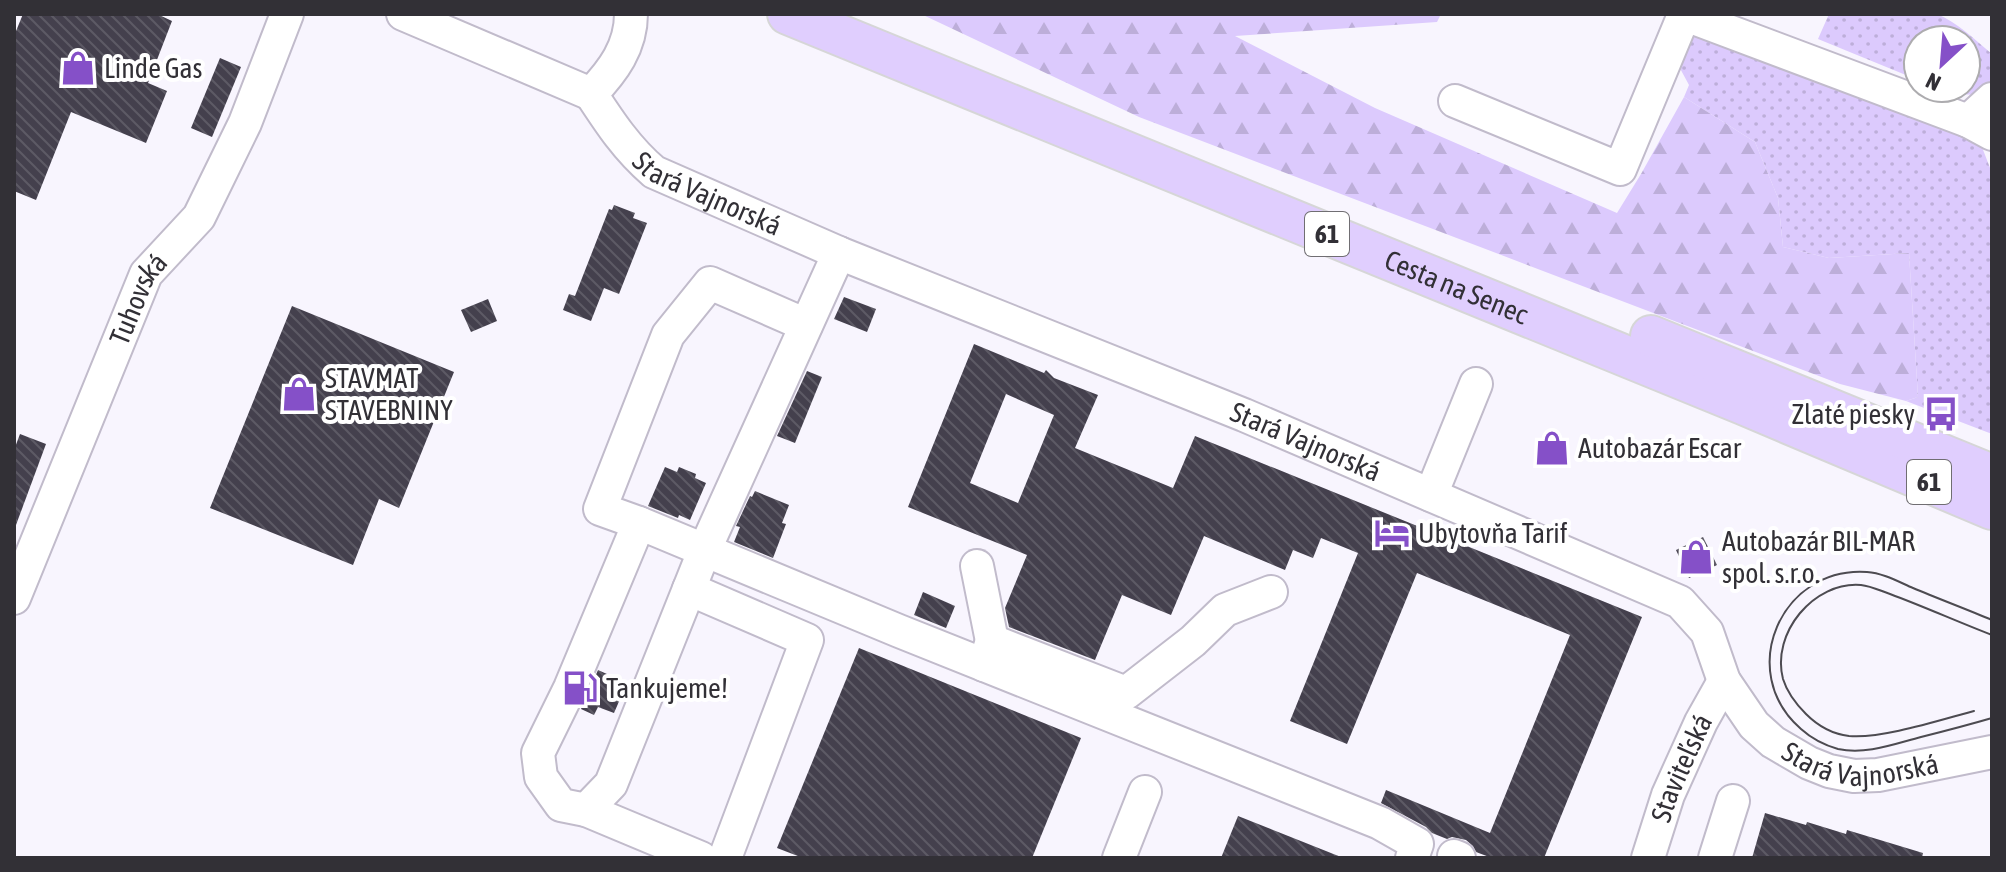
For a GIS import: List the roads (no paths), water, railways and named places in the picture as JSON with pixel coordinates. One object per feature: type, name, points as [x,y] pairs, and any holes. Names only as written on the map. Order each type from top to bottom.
[{"type":"main road","name":"Cesta na Senec","points":[[788,14],[1645,363],[1992,509]]},
{"type":"main road","name":"Cesta na Senec","points":[[861,14],[1992,475]]},
{"type":"street","name":"Tuhovská","points":[[14,598],[146,274],[199,217],[245,123],[287,14]]},
{"type":"street","points":[[403,14],[591,94],[610,75],[627,42],[631,14]]},
{"type":"street","points":[[1455,101],[1620,169],[1683,14],[1980,128],[1992,99]]},
{"type":"street","name":"Stará Vajnorská","points":[[591,94],[622,141],[654,172],[839,253],[1244,415],[1680,602],[1707,632],[1724,681],[1754,725],[1773,742],[1809,763],[1854,776],[1878,775],[1992,752]]},
{"type":"street","points":[[586,810],[611,784],[705,549],[839,253]]},
{"type":"street","points":[[806,325],[710,283],[668,335],[600,509],[988,653],[1380,823],[1417,844],[1412,858]]},
{"type":"street","points":[[1431,495],[1476,384]]},
{"type":"street","points":[[639,523],[570,688],[538,753],[541,777],[561,805],[586,810],[701,858]]},
{"type":"street","points":[[977,566],[988,653]]},
{"type":"street","points":[[689,589],[807,640],[725,858]]},
{"type":"street","points":[[988,653],[1126,693],[1193,641],[1225,610],[1271,592]]},
{"type":"street","name":"Staviteľská","points":[[1648,858],[1668,795],[1701,722],[1724,681]]},
{"type":"street","points":[[1119,858],[1145,792]]},
{"type":"street","points":[[1715,858],[1733,801]]},
{"type":"tram line","points":[[1992,620],[1879,574],[1837,575],[1811,586],[1791,604],[1777,627],[1770,653],[1771,680],[1781,706],[1801,729],[1818,741],[1838,749],[1859,751],[1880,748],[1992,718]]},
{"type":"tram line","points":[[1974,711],[1878,735],[1849,736],[1837,733],[1811,718],[1790,693],[1783,679],[1781,662],[1784,644],[1800,613],[1813,601],[1844,586],[1861,585],[1992,635]]},
{"type":"place","name":"Linde Gas","points":[[78,68]]},
{"type":"place","name":"STAVMAT STAVEBNINY","points":[[299,394]]},
{"type":"place","name":"Zlaté piesky","points":[[1941,414]]},
{"type":"place","name":"Autobazár Escar","points":[[1552,448]]},
{"type":"place","name":"Ubytovňa Tarif","points":[[1392,533]]},
{"type":"place","name":"Autobazár BIL-MAR spol. s.r.o.","points":[[1696,557]]},
{"type":"place","name":"Tankujeme!","points":[[580,688]]}]
